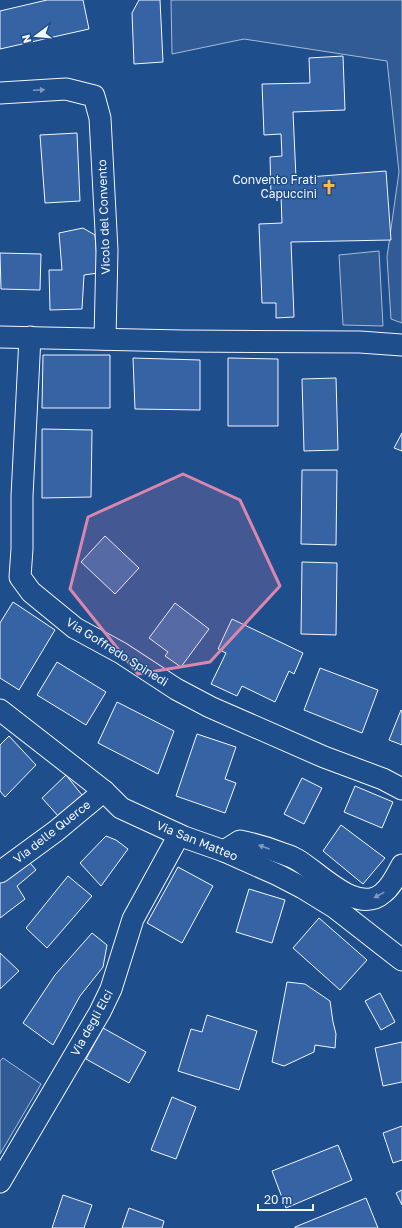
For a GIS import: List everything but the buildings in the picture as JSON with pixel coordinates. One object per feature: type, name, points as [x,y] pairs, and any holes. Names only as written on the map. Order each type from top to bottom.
[{"type":"street","name":"Vicolo del Convento","points":[[0,92],[66,88],[94,96],[100,118],[107,250],[105,339]]},
{"type":"street","points":[[0,336],[105,339],[360,342],[402,345]]},
{"type":"street","name":"Via Goffredo Spinedi","points":[[30,337],[22,496],[22,549],[20,577],[31,592],[75,628],[121,653],[176,689],[210,707],[324,757],[402,789]]},
{"type":"street","name":"Via San Matteo","points":[[0,710],[104,791],[121,808],[179,835],[224,851],[278,875],[334,907],[402,960]]},
{"type":"street","name":"Via delle Querce","points":[[0,872],[56,831],[104,791]]},
{"type":"street","name":"Via degli Elci","points":[[0,1182],[100,1012],[115,978],[133,919],[179,835]]},
{"type":"street","points":[[224,851],[240,841],[254,844],[295,859],[333,886],[353,897],[363,899],[374,898],[383,894],[402,865]]},
{"type":"highlighted area","points":[[183,474],[240,500],[280,586],[210,662],[138,674],[70,589],[88,517]]},
{"type":"shaded area","points":[[171,0],[402,0],[402,323],[391,319],[387,257],[399,172],[387,61],[244,39],[172,54]]},
{"type":"shaded area","points":[[379,251],[383,326],[343,325],[339,255]]},
{"type":"shaded area","points":[[3,1058],[41,1084],[0,1154],[0,1061]]},
{"type":"place","name":"Convento Frati Capuccini","points":[[329,187]]}]
